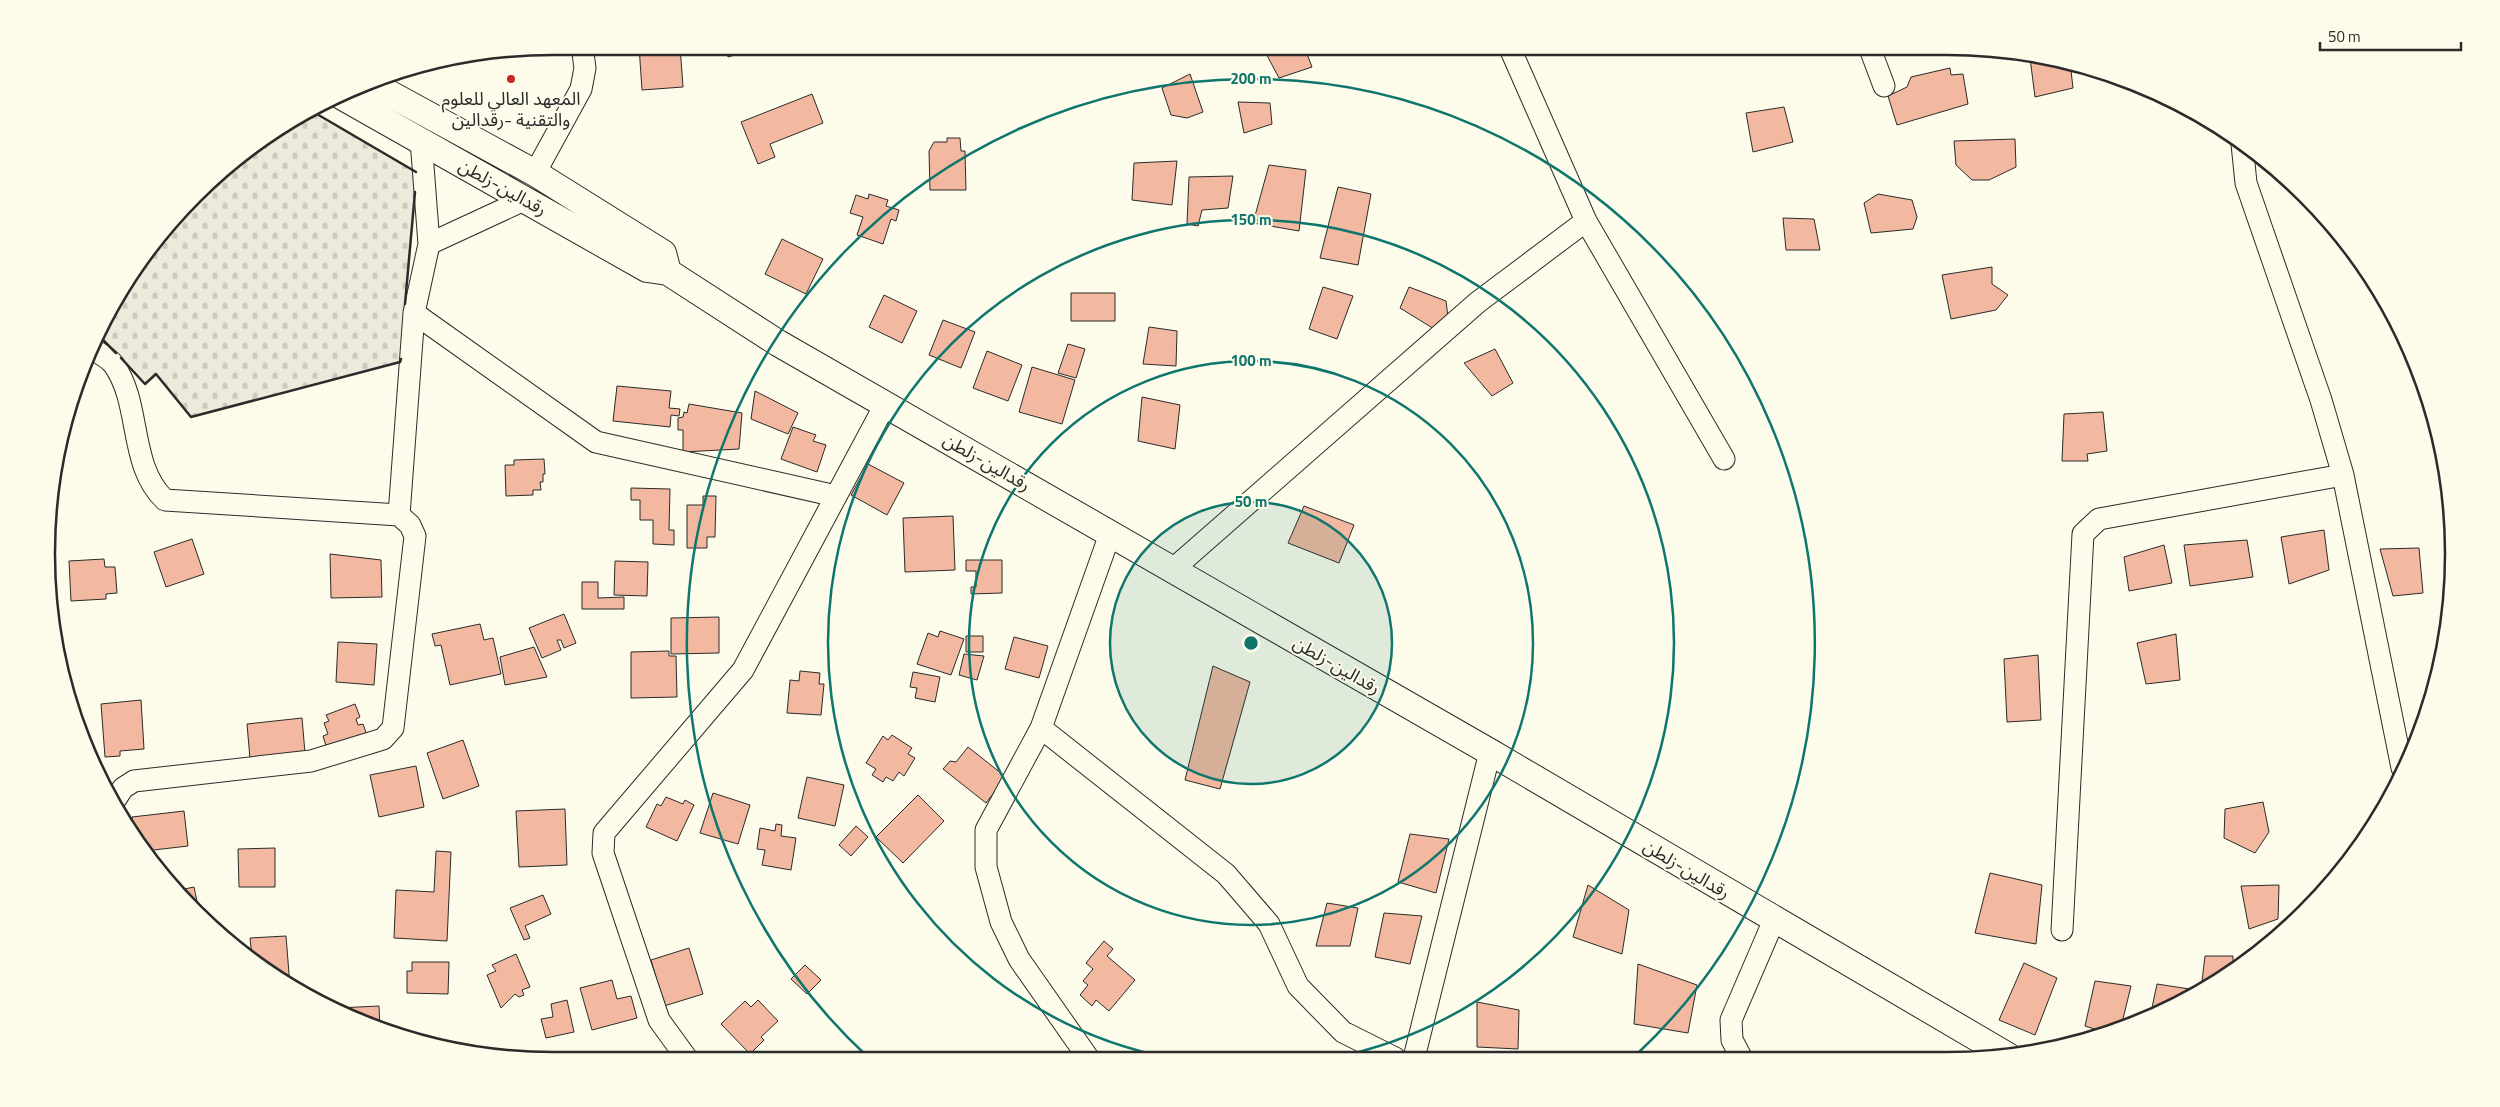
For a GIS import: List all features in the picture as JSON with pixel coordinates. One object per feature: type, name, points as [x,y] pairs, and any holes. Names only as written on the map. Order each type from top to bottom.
[{"type":"main road","name":"رقدالين-زلطن","points":[[379,87],[535,173],[663,253],[668,272]]},
{"type":"main road","name":"رقدالين-زلطن","points":[[348,100],[647,268],[668,272],[778,343],[886,403],[1172,570],[1490,752],[1997,1049]]},
{"type":"street","points":[[535,173],[581,88],[585,68],[583,55]]},
{"type":"street","points":[[1513,55],[1586,221],[1724,460]]},
{"type":"street","points":[[1872,55],[1884,86]]},
{"type":"street","points":[[399,515],[414,313],[429,244],[421,140]]},
{"type":"street","points":[[2243,153],[2246,183],[2321,400],[2342,475],[2400,760]]},
{"type":"street","points":[[429,244],[524,200]]},
{"type":"street","points":[[1172,570],[1478,302],[1586,221]]},
{"type":"street","points":[[414,313],[596,442],[836,496]]},
{"type":"street","points":[[97,353],[113,363],[125,386],[144,465],[153,488],[165,500],[399,515],[410,525],[415,536],[393,728],[383,739],[311,761],[134,781],[123,788],[118,795]]},
{"type":"street","points":[[682,1052],[659,1020],[603,853],[604,833],[742,670],[886,403]]},
{"type":"street","points":[[2062,930],[2083,534],[2099,519],[2342,475]]},
{"type":"street","points":[[1084,1052],[1019,959],[1001,922],[986,867],[986,830],[1040,728],[1110,534]]},
{"type":"street","points":[[1040,728],[1226,874],[1269,924],[1298,986],[1343,1032],[1383,1052]]},
{"type":"street","points":[[1415,1052],[1490,752]]},
{"type":"street","points":[[1738,1052],[1732,1040],[1731,1020],[1774,920]]},
{"type":"green space","points":[[318,114],[417,172],[400,362],[191,417],[156,374],[145,384],[103,340],[106,333],[122,304],[158,250],[201,201],[250,158]]},
{"type":"building","points":[[640,55],[681,55],[683,87],[642,90]]},
{"type":"building","points":[[1267,55],[1307,55],[1312,67],[1279,78]]},
{"type":"building","points":[[2031,62],[2071,71],[2073,88],[2035,97]]},
{"type":"building","points":[[1950,68],[1951,75],[1963,74],[1968,104],[1897,125],[1888,96],[1907,87],[1911,77]]},
{"type":"building","points":[[1190,74],[1203,112],[1187,118],[1171,115],[1162,88]]},
{"type":"building","points":[[812,94],[823,123],[770,144],[775,157],[758,164],[741,122]]},
{"type":"building","points":[[1238,102],[1270,103],[1272,124],[1244,133]]},
{"type":"building","points":[[1784,107],[1793,142],[1753,152],[1746,113]]},
{"type":"building","points":[[947,138],[960,138],[961,151],[965,151],[966,190],[930,190],[929,151],[934,142],[947,142]]},
{"type":"building","points":[[2015,139],[2016,167],[1989,180],[1972,180],[1956,165],[1954,141]]},
{"type":"building","points":[[1177,161],[1172,205],[1132,200],[1134,163]]},
{"type":"building","points":[[1269,165],[1306,170],[1299,231],[1253,223]]},
{"type":"building","points":[[1233,176],[1228,208],[1202,210],[1198,226],[1187,224],[1189,177]]},
{"type":"building","points":[[1338,187],[1371,194],[1358,265],[1320,258]]},
{"type":"building","points":[[869,194],[888,200],[886,206],[899,210],[896,221],[891,219],[883,244],[857,235],[863,217],[850,213],[856,195],[868,199]]},
{"type":"building","points":[[1878,194],[1912,200],[1917,217],[1913,229],[1871,233],[1864,203]]},
{"type":"building","points":[[1783,218],[1814,219],[1820,250],[1786,250]]},
{"type":"building","points":[[782,239],[823,259],[806,294],[765,274]]},
{"type":"building","points":[[1992,267],[1992,284],[2008,295],[1996,310],[1951,319],[1942,275]]},
{"type":"building","points":[[1323,287],[1353,296],[1337,339],[1309,329]]},
{"type":"building","points":[[1409,287],[1446,301],[1448,317],[1439,332],[1400,308]]},
{"type":"building","points":[[1071,293],[1115,293],[1115,321],[1071,321]]},
{"type":"building","points":[[884,295],[917,311],[902,343],[869,327]]},
{"type":"building","points":[[943,320],[975,332],[961,368],[929,355]]},
{"type":"building","points":[[1149,327],[1177,331],[1176,366],[1143,364]]},
{"type":"building","points":[[1068,344],[1085,349],[1076,378],[1058,373]]},
{"type":"building","points":[[1495,349],[1513,383],[1492,396],[1464,363]]},
{"type":"building","points":[[987,351],[1022,365],[1008,401],[973,388]]},
{"type":"building","points":[[1032,367],[1075,380],[1062,424],[1019,412]]},
{"type":"building","points":[[617,386],[671,391],[669,408],[680,409],[679,416],[671,415],[670,427],[613,421]]},
{"type":"building","points":[[755,391],[798,413],[788,434],[751,419]]},
{"type":"building","points":[[1142,397],[1180,405],[1175,449],[1138,441]]},
{"type":"building","points":[[689,404],[742,413],[739,449],[683,452],[683,430],[678,430],[678,418],[683,417],[684,412],[687,413]]},
{"type":"building","points":[[2103,412],[2107,451],[2087,454],[2088,461],[2062,461],[2064,414]]},
{"type":"building","points":[[793,427],[816,435],[813,441],[826,445],[817,472],[781,459]]},
{"type":"building","points":[[544,459],[545,474],[543,474],[543,482],[540,482],[541,490],[533,490],[533,495],[506,496],[505,465],[514,465],[514,460]]},
{"type":"building","points":[[868,464],[904,483],[887,515],[851,495]]},
{"type":"building","points":[[631,488],[670,489],[669,530],[674,530],[674,545],[653,544],[653,520],[640,520],[640,500],[631,500]]},
{"type":"building","points":[[703,496],[716,496],[715,537],[707,537],[707,548],[687,548],[687,505],[703,505]]},
{"type":"building","points":[[1304,506],[1354,525],[1339,563],[1288,543]]},
{"type":"building","points":[[953,516],[955,570],[905,572],[903,518]]},
{"type":"building","points":[[2324,530],[2329,570],[2289,584],[2281,537]]},
{"type":"building","points":[[192,539],[204,574],[166,587],[154,552]]},
{"type":"building","points":[[2247,540],[2253,577],[2190,586],[2184,545]]},
{"type":"building","points":[[2164,545],[2172,583],[2129,591],[2124,557]]},
{"type":"building","points":[[2419,548],[2423,593],[2393,596],[2380,549]]},
{"type":"building","points":[[330,554],[381,560],[382,597],[331,598]]},
{"type":"building","points":[[104,559],[105,567],[115,567],[117,593],[106,594],[106,599],[71,601],[69,561]]},
{"type":"building","points":[[966,560],[1002,560],[1002,593],[971,594],[971,587],[976,587],[976,571],[966,571]]},
{"type":"building","points":[[615,561],[648,562],[647,596],[614,595]]},
{"type":"building","points":[[582,582],[598,582],[598,598],[624,597],[624,609],[582,609]]},
{"type":"building","points":[[564,614],[576,643],[564,648],[561,640],[557,640],[561,650],[542,658],[529,628]]},
{"type":"building","points":[[719,617],[719,653],[671,654],[671,618]]},
{"type":"building","points":[[480,624],[484,640],[493,638],[501,674],[450,685],[441,645],[435,646],[432,634]]},
{"type":"building","points":[[940,631],[964,639],[951,675],[917,664],[928,633],[938,637]]},
{"type":"building","points":[[2176,634],[2180,680],[2146,684],[2137,643]]},
{"type":"building","points":[[966,636],[983,636],[983,652],[966,652]]},
{"type":"building","points":[[1014,637],[1048,646],[1039,678],[1005,669]]},
{"type":"building","points":[[338,642],[377,644],[374,685],[336,682]]},
{"type":"building","points":[[534,647],[547,677],[505,685],[500,657]]},
{"type":"building","points":[[669,651],[669,656],[676,656],[677,697],[631,698],[631,652]]},
{"type":"building","points":[[964,654],[984,656],[977,680],[959,675]]},
{"type":"building","points":[[2038,655],[2041,720],[2007,722],[2004,659]]},
{"type":"building","points":[[1213,666],[1250,682],[1220,789],[1185,780]]},
{"type":"building","points":[[800,671],[820,673],[819,684],[824,684],[821,715],[787,713],[790,680],[799,681]]},
{"type":"building","points":[[913,672],[940,677],[935,702],[915,698],[917,688],[910,687]]},
{"type":"building","points":[[141,700],[144,749],[120,751],[120,756],[105,757],[101,704]]},
{"type":"building","points":[[355,704],[360,717],[356,719],[358,725],[363,724],[367,735],[327,749],[323,736],[328,734],[324,723],[329,721],[326,715]]},
{"type":"building","points":[[302,718],[305,753],[250,759],[247,724]]},
{"type":"building","points":[[892,735],[912,748],[908,754],[915,758],[904,776],[899,772],[893,781],[886,777],[883,782],[872,775],[876,769],[866,763],[883,736],[888,740]]},
{"type":"building","points":[[463,740],[479,786],[443,799],[427,753]]},
{"type":"building","points":[[968,747],[1006,777],[986,803],[943,769],[950,761],[956,762]]},
{"type":"building","points":[[416,766],[424,807],[379,817],[370,775]]},
{"type":"building","points":[[807,777],[844,785],[835,826],[798,818]]},
{"type":"building","points":[[713,793],[750,805],[738,844],[700,833]]},
{"type":"building","points":[[918,795],[944,821],[903,863],[876,837]]},
{"type":"building","points":[[666,797],[683,804],[685,800],[694,805],[677,841],[646,827],[657,804],[661,806]]},
{"type":"building","points":[[2263,802],[2269,832],[2255,853],[2224,838],[2225,809]]},
{"type":"building","points":[[565,809],[567,865],[519,867],[516,811]]},
{"type":"building","points":[[184,811],[188,846],[153,850],[132,817]]},
{"type":"building","points":[[776,824],[782,825],[781,836],[796,838],[791,870],[762,865],[765,850],[757,849],[760,828],[775,831]]},
{"type":"building","points":[[856,826],[868,837],[851,856],[839,845]]},
{"type":"building","points":[[1410,834],[1449,839],[1436,893],[1398,882]]},
{"type":"building","points":[[275,848],[275,887],[239,887],[238,849]]},
{"type":"building","points":[[436,851],[451,852],[447,941],[394,938],[396,890],[434,892]]},
{"type":"building","points":[[1990,873],[2042,885],[2036,944],[1975,933]]},
{"type":"building","points":[[1588,885],[1629,910],[1622,954],[1573,937]]},
{"type":"building","points":[[2279,885],[2278,919],[2249,929],[2241,886]]},
{"type":"building","points":[[194,887],[197,902],[185,889]]},
{"type":"building","points":[[543,895],[551,914],[525,926],[530,938],[524,940],[510,908]]},
{"type":"building","points":[[1327,903],[1358,908],[1350,946],[1316,946]]},
{"type":"building","points":[[1384,913],[1422,916],[1410,964],[1375,957]]},
{"type":"building","points":[[286,936],[289,976],[251,950],[250,938]]},
{"type":"building","points":[[1104,941],[1113,949],[1107,956],[1135,980],[1109,1011],[1096,1000],[1092,1006],[1080,995],[1088,985],[1083,981],[1093,969],[1086,963]]},
{"type":"building","points":[[689,948],[703,994],[664,1006],[651,960]]},
{"type":"building","points":[[516,954],[530,987],[522,990],[524,995],[519,997],[515,994],[501,1008],[487,975],[496,971],[492,965]]},
{"type":"building","points":[[2205,956],[2233,956],[2233,961],[2202,981]]},
{"type":"building","points":[[412,962],[449,962],[448,994],[407,993],[407,971],[412,971]]},
{"type":"building","points":[[2024,963],[2057,978],[2035,1035],[1999,1020]]},
{"type":"building","points":[[1638,964],[1697,985],[1688,1033],[1634,1024]]},
{"type":"building","points":[[805,965],[821,980],[807,994],[791,979]]},
{"type":"building","points":[[612,980],[617,999],[631,996],[637,1018],[592,1030],[580,988]]},
{"type":"building","points":[[2095,981],[2131,986],[2123,1020],[2096,1029],[2085,1026]]},
{"type":"building","points":[[2157,984],[2189,989],[2167,1001],[2152,1007]]},
{"type":"building","points":[[567,1000],[574,1032],[546,1038],[541,1019],[553,1017],[551,1004]]},
{"type":"building","points":[[758,1000],[778,1021],[761,1037],[764,1040],[752,1052],[748,1052],[721,1024],[745,1001],[751,1007]]},
{"type":"building","points":[[1477,1002],[1519,1010],[1518,1049],[1477,1047]]},
{"type":"building","points":[[379,1006],[380,1021],[363,1014],[348,1008]]},
{"type":"wall","points":[[318,114],[416,172]]},
{"type":"wall","points":[[405,304],[415,192]]},
{"type":"wall","points":[[103,340],[116,353]]},
{"type":"wall","points":[[121,358],[145,384],[156,374],[191,417],[400,362],[401,359]]},
{"type":"place","name":"المعهد العالي للعلوم والتقنية -رقدالين","points":[[511,79]]}]
